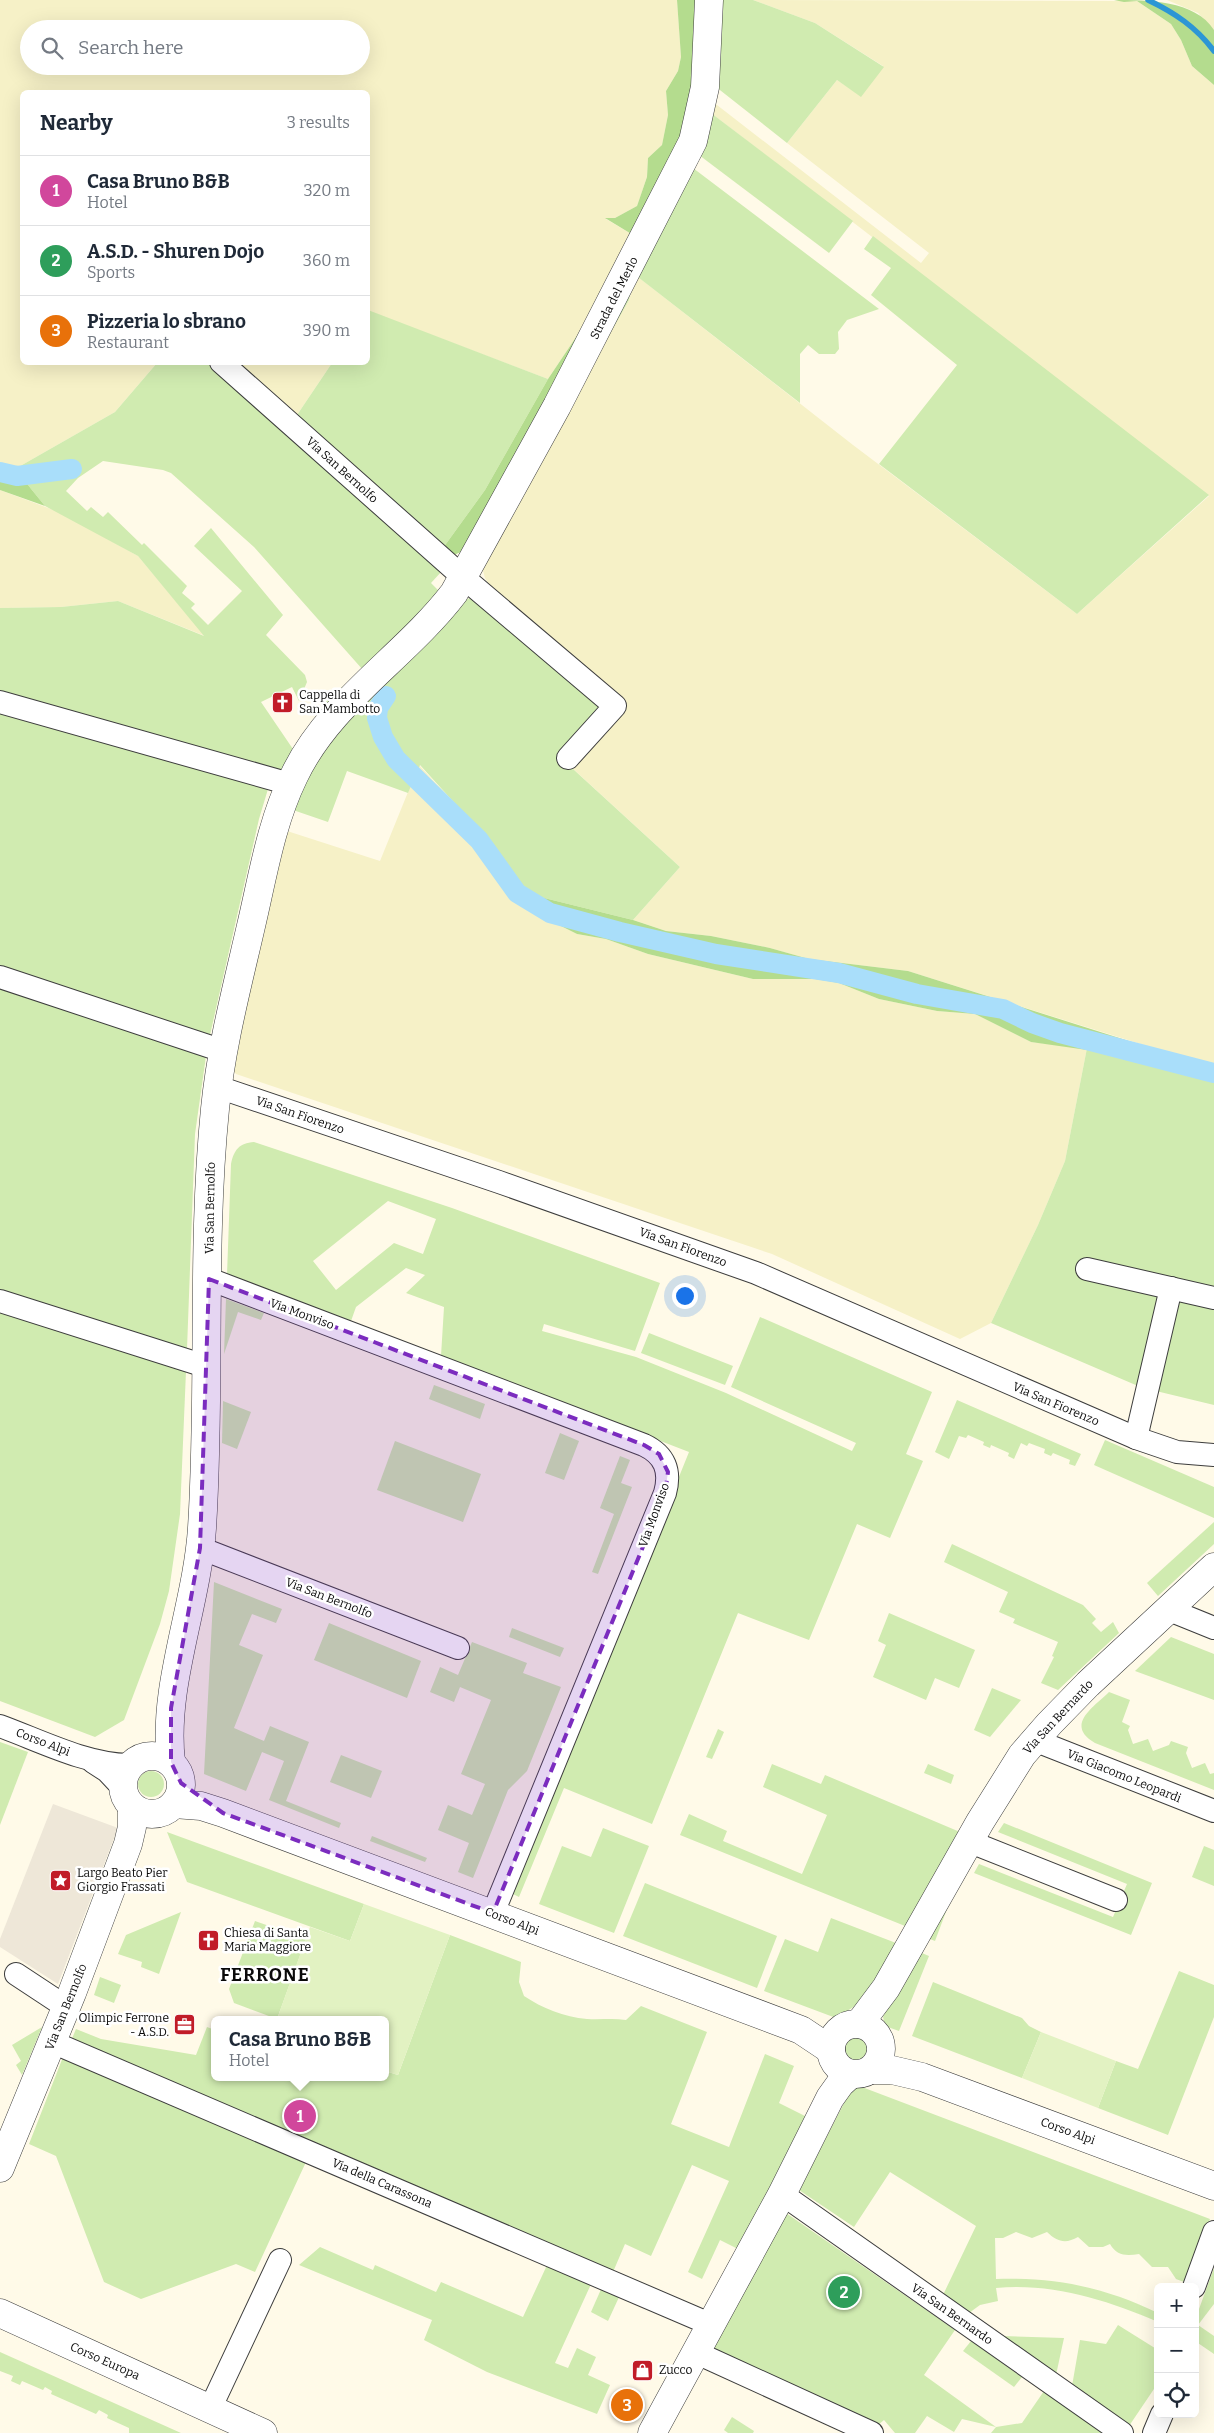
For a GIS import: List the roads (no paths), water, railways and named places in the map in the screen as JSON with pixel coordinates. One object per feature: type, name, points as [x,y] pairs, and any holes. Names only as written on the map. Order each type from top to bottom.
[{"type":"street","name":"Strada del Merlo","points":[[464,578],[557,406],[693,141],[705,87],[709,0]]},
{"type":"street","name":"Via San Bernolfo","points":[[224,365],[464,578],[615,706],[568,758]]},
{"type":"street","name":"Via San Bernolfo","points":[[0,2168],[66,2007],[128,1844],[139,1829],[169,1737],[170,1708],[200,1548],[208,1367],[212,1148],[218,1087],[223,1050],[275,825],[290,784],[310,747],[328,724],[434,617],[464,578]]},
{"type":"street","points":[[0,702],[290,784]]},
{"type":"street","points":[[0,977],[223,1050]]},
{"type":"street","name":"Via San Fiorenzo","points":[[218,1087],[499,1182],[756,1273],[1136,1438],[1177,1452],[1214,1455]]},
{"type":"street","points":[[1087,1269],[1214,1298]]},
{"type":"street","name":"Via Monviso","points":[[209,1279],[644,1445],[651,1448],[664,1461],[668,1472],[665,1493],[494,1913]]},
{"type":"street","points":[[1136,1438],[1171,1288]]},
{"type":"street","points":[[0,1301],[208,1367]]},
{"type":"street","name":"Via San Bernolfo","points":[[200,1548],[458,1648]]},
{"type":"street","name":"Via San Bernardo","points":[[652,2433],[782,2194],[830,2098],[835,2082],[876,2018],[886,1988],[1007,1777],[1034,1740],[1095,1677],[1214,1566]]},
{"type":"street","points":[[1167,1609],[1214,1628]]},
{"type":"street","name":"Corso Alpi","points":[[0,1726],[86,1758],[201,1806],[494,1913],[801,2030],[818,2032],[855,2049],[892,2070],[922,2077],[1214,2186]]},
{"type":"street","name":"Via Giacomo Leopardi","points":[[1034,1740],[1214,1811]]},
{"type":"street","points":[[968,1842],[1116,1900]]},
{"type":"street","points":[[16,1974],[66,2007]]},
{"type":"street","name":"Via della Carassona","points":[[52,2042],[712,2325]]},
{"type":"street","name":"Via San Bernardo","points":[[782,2194],[1122,2433]]},
{"type":"street","points":[[1195,2283],[1214,2232]]},
{"type":"street","points":[[210,2409],[280,2260]]},
{"type":"street","name":"Corso Europa","points":[[0,2314],[263,2433]]},
{"type":"street","points":[[697,2353],[872,2433]]},
{"type":"street","points":[[1154,2433],[1160,2418]]},
{"type":"waterway","points":[[1148,0],[1184,21],[1214,51]]},
{"type":"waterway","points":[[0,472],[17,476],[72,469]]},
{"type":"waterway","points":[[386,696],[378,708],[377,718],[383,737],[396,759],[479,840],[517,893],[550,913],[620,932],[716,954],[839,973],[917,994],[1003,1009],[1032,1023],[1060,1033],[1214,1073]]},
{"type":"place","name":"Cappella di San Mambotto","points":[[283,702]]},
{"type":"place","name":"Largo Beato Pier Giorgio Frassati","points":[[61,1880]]},
{"type":"place","name":"Chiesa di Santa Maria Maggiore","points":[[208,1940]]},
{"type":"place","name":"Olimpic Ferrone - A.S.D.","points":[[185,2025]]},
{"type":"place","name":"Casa Bruno B&B","points":[[300,2116]]},
{"type":"place","name":"A.S.D. - Shuren Dojo","points":[[844,2292]]},
{"type":"place","name":"Zucco","points":[[643,2370]]},
{"type":"place","name":"Pizzeria lo sbrano","points":[[627,2405]]},
{"type":"district","name":"FERRONE","points":[[265,1975]]}]
